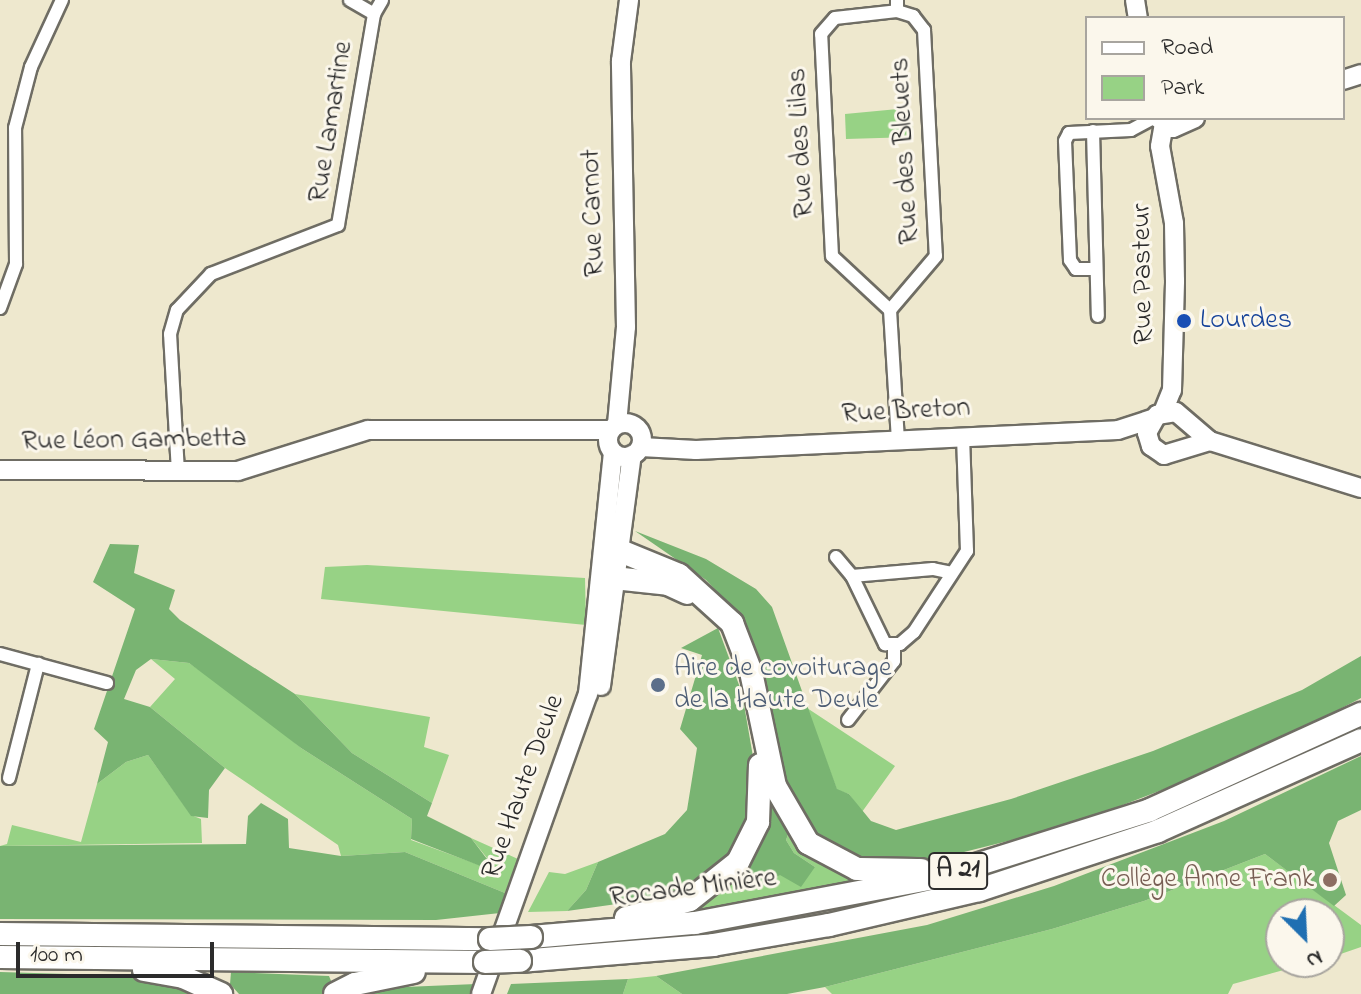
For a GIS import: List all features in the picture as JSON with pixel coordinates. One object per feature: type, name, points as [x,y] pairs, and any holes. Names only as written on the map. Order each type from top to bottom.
[{"type":"highway","points":[[611,549],[679,575],[732,623],[751,672],[775,786],[799,832],[822,855],[857,869],[882,872],[1022,853]]},
{"type":"highway","points":[[531,937],[690,900],[738,862],[758,822],[761,774],[744,675],[725,628],[684,591],[614,578]]},
{"type":"highway","name":"Rocade Minière","points":[[0,934],[490,939],[741,915],[863,894],[1022,853],[1200,789],[1361,714]]},
{"type":"highway","name":"Rocade Minière","points":[[0,957],[485,962],[713,945],[829,925],[979,890],[1158,831],[1361,740]]},
{"type":"highway","points":[[60,957],[166,973],[221,994]]},
{"type":"highway","points":[[335,994],[374,979],[485,962]]},
{"type":"main road","name":"Rue Carnot","points":[[623,440],[626,327],[621,61],[629,0]]},
{"type":"main road","points":[[1159,120],[1190,121]]},
{"type":"main road","name":"Rue Pasteur","points":[[1159,120],[1174,223],[1172,390],[1186,420]]},
{"type":"main road","points":[[1162,152],[1190,121]]},
{"type":"main road","name":"Rue Pasteur","points":[[1157,415],[1172,390]]},
{"type":"main road","name":"Rue Breton","points":[[623,440],[696,450],[963,438],[1118,430],[1157,415]]},
{"type":"main road","points":[[1210,441],[1164,455],[1151,446],[1147,433],[1157,415],[1186,420],[1210,441],[1361,488]]},
{"type":"main road","points":[[1186,420],[1186,448]]},
{"type":"main road","name":"Rue Léon Gambetta","points":[[3,468],[178,472],[248,470],[368,430],[591,433],[623,440]]},
{"type":"main road","name":"Rue Breton","points":[[1118,430],[1151,446]]},
{"type":"main road","name":"Rue Haute Deule","points":[[492,994],[598,697],[614,578],[608,501],[623,440]]},
{"type":"main road","name":"Rue Haute Deule","points":[[481,994],[588,694],[611,549],[623,440]]},
{"type":"street","points":[[0,308],[16,264],[12,152],[18,116],[41,40],[62,0]]},
{"type":"street","points":[[350,0],[374,14],[382,0]]},
{"type":"street","name":"Rue des Lilas","points":[[890,310],[832,256],[821,34],[835,18],[897,6]]},
{"type":"street","name":"Rue des Bleuets","points":[[890,310],[936,256],[924,30],[913,16],[897,6]]},
{"type":"street","name":"Rue Lamartine","points":[[178,472],[170,341],[177,310],[211,274],[338,225],[374,14]]},
{"type":"street","points":[[1096,269],[1076,269],[1070,260],[1065,141],[1069,133],[1131,130],[1159,120]]},
{"type":"street","points":[[1131,130],[1162,152]]},
{"type":"street","points":[[1093,131],[1098,316]]},
{"type":"street","points":[[890,310],[898,441]]},
{"type":"street","points":[[894,644],[914,632],[967,551],[963,438]]},
{"type":"street","points":[[836,557],[852,576],[878,636],[894,644]]},
{"type":"street","points":[[852,576],[933,569],[952,573]]},
{"type":"street","points":[[848,720],[894,661],[894,644]]},
{"type":"street","points":[[0,654],[107,683]]},
{"type":"street","points":[[9,778],[38,664]]},
{"type":"green space","points":[[898,109],[912,122],[913,137],[846,139],[845,114]]},
{"type":"green space","points":[[635,531],[706,559],[756,589],[772,607],[837,789],[849,794],[871,821],[896,830],[1011,799],[1153,751],[1302,690],[1361,656],[1361,698],[1248,757],[1068,826],[916,864],[860,865],[820,848],[792,809],[746,631],[736,612],[706,580]]},
{"type":"green space","points":[[110,544],[139,545],[134,573],[175,590],[169,609],[180,620],[295,694],[352,753],[432,803],[427,816],[471,838],[487,859],[483,867],[411,839],[412,819],[301,748],[189,663],[151,659],[136,670],[124,699],[150,707],[225,768],[209,790],[208,818],[191,816],[148,755],[126,762],[97,784],[108,742],[94,729],[135,609],[93,582]]},
{"type":"green space","points":[[367,565],[585,578],[586,625],[321,599],[325,567]]},
{"type":"green space","points":[[718,628],[742,693],[756,774],[754,821],[719,874],[674,896],[567,911],[586,890],[598,862],[665,834],[687,810],[697,748],[680,729],[702,655],[681,648]]},
{"type":"green space","points":[[151,659],[189,663],[247,703],[301,748],[412,819],[411,840],[482,866],[487,858],[471,838],[518,859],[505,893],[405,852],[341,856],[338,845],[225,768],[150,707],[175,679]]},
{"type":"green space","points":[[295,694],[430,717],[424,747],[449,755],[432,803],[352,753]]},
{"type":"green space","points":[[807,708],[895,766],[862,812],[849,794],[837,790]]},
{"type":"green space","points":[[148,755],[191,815],[201,819],[202,843],[0,846],[7,844],[12,825],[81,842],[97,784],[126,762]]},
{"type":"green space","points":[[1361,756],[1361,810],[1338,821],[1329,843],[1346,895],[1343,898],[1323,898],[1265,854],[1144,901],[1052,929],[825,987],[787,994],[682,994],[656,976],[927,925],[1054,886],[1224,821]]},
{"type":"green space","points":[[774,796],[790,829],[786,840],[794,853],[815,867],[801,887],[780,875],[746,891],[734,874],[765,798]]},
{"type":"green space","points":[[261,803],[288,819],[289,848],[341,856],[405,852],[505,893],[500,913],[436,920],[0,919],[0,846],[246,844],[248,816]]},
{"type":"green space","points":[[790,829],[877,879],[700,909],[692,903],[734,874],[780,875],[815,867],[794,853],[786,840]]},
{"type":"green space","points":[[1265,854],[1324,898],[1265,898],[1265,975],[1233,984],[1228,994],[832,994],[825,987],[1052,929],[1144,901]]},
{"type":"green space","points":[[598,862],[586,890],[567,911],[528,912],[549,872],[565,874]]},
{"type":"green space","points":[[1345,913],[1361,925],[1361,947],[1345,952]]},
{"type":"green space","points":[[0,972],[136,976],[206,994],[0,994]]},
{"type":"green space","points":[[231,972],[329,976],[334,988],[323,994],[239,994],[230,984]]},
{"type":"green space","points":[[656,976],[682,994],[623,994],[628,979]]},
{"type":"green space","points":[[628,979],[623,994],[507,994],[511,984]]},
{"type":"green space","points":[[476,984],[473,994],[358,994],[381,988]]},
{"type":"place","name":"Lourdes","points":[[1184,321]]},
{"type":"place","name":"Aire de covoiturage de la Haute Deule","points":[[658,685]]},
{"type":"place","name":"Collège Anne Frank","points":[[1330,880]]}]
